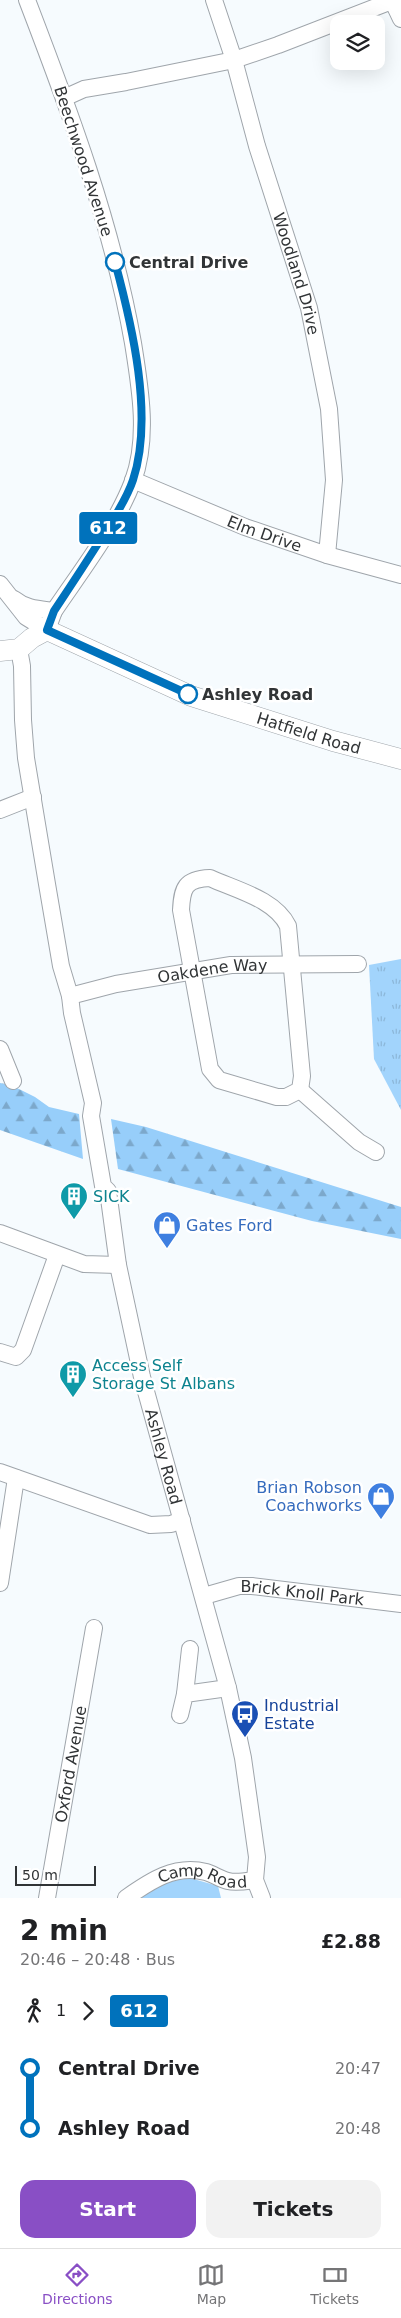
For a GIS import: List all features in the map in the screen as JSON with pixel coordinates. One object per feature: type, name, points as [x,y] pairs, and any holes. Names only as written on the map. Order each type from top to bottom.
[{"type":"main road","points":[[9,650],[47,630]]},
{"type":"main road","name":"Hatfield Road","points":[[47,630],[192,696],[333,741],[401,759]]},
{"type":"street","name":"Beechwood Avenue","points":[[27,0],[64,98],[101,208],[128,315],[142,405],[140,442],[133,480],[114,518],[54,611],[47,630]]},
{"type":"street","name":"Woodland Drive","points":[[214,0],[234,60],[257,146],[309,308],[329,409],[334,480],[327,555]]},
{"type":"street","points":[[64,98],[84,89],[234,60],[278,45],[392,0],[401,19]]},
{"type":"street","name":"Elm Drive","points":[[133,480],[245,527],[327,555],[401,575]]},
{"type":"street","points":[[0,584],[13,598],[26,617],[47,630]]},
{"type":"street","points":[[13,598],[22,605],[54,611]]},
{"type":"street","name":"Ashley Road","points":[[9,650],[22,666],[26,758],[61,966],[70,996],[72,1013],[84,1062],[92,1103],[92,1116],[103,1150],[103,1186],[108,1191],[118,1265],[142,1377],[228,1688],[245,1771],[257,1858],[255,1880]]},
{"type":"street","points":[[0,810],[33,797]]},
{"type":"street","points":[[210,878],[273,906],[283,915],[288,926],[293,964],[302,1076],[300,1090],[286,1097],[278,1097],[219,1080],[210,1069],[181,910],[181,895],[185,887],[197,879],[210,878]]},
{"type":"street","name":"Oakdene Way","points":[[70,996],[116,984],[231,965],[358,964]]},
{"type":"street","points":[[0,1049],[13,1081]]},
{"type":"street","points":[[300,1090],[359,1142],[376,1152]]},
{"type":"street","points":[[0,1234],[84,1264],[118,1265]]},
{"type":"street","points":[[0,1352],[16,1357],[23,1350],[57,1255]]},
{"type":"street","points":[[0,1472],[150,1525],[170,1524],[182,1520]]},
{"type":"street","points":[[0,1583],[16,1478]]},
{"type":"street","name":"Brick Knoll Park","points":[[204,1596],[239,1586],[252,1586],[401,1604]]},
{"type":"street","name":"Oxford Avenue","points":[[47,1898],[94,1628]]},
{"type":"street","points":[[180,1715],[185,1694],[190,1649]]},
{"type":"street","points":[[185,1694],[228,1688]]},
{"type":"street","name":"Camp Road","points":[[126,1898],[143,1886],[176,1870],[189,1869],[206,1872],[230,1882],[255,1880]]},
{"type":"street","points":[[255,1880],[262,1898]]},
{"type":"green space","points":[[401,959],[401,1110],[374,1059],[369,965]]},
{"type":"green space","points":[[0,1083],[11,1085],[35,1097],[49,1107],[79,1114],[83,1159],[0,1130]]},
{"type":"green space","points":[[111,1119],[146,1127],[401,1207],[401,1239],[312,1221],[118,1169]]},
{"type":"green space","points":[[190,1878],[218,1886],[221,1898],[140,1898],[167,1882]]},
{"type":"bus line","name":"612","points":[[115,262],[128,315],[142,405],[140,448],[133,480],[124,500],[98,545],[54,611],[47,630],[188,694]]},
{"type":"place","name":"Central Drive","points":[[115,262]]},
{"type":"place","name":"Ashley Road","points":[[188,694]]},
{"type":"place","name":"SICK","points":[[74,1220]]},
{"type":"place","name":"Gates Ford","points":[[167,1249]]},
{"type":"place","name":"Access Self Storage St Albans","points":[[73,1398]]},
{"type":"place","name":"Brian Robson Coachworks","points":[[381,1520]]},
{"type":"place","name":"Industrial Estate","points":[[245,1738]]}]
